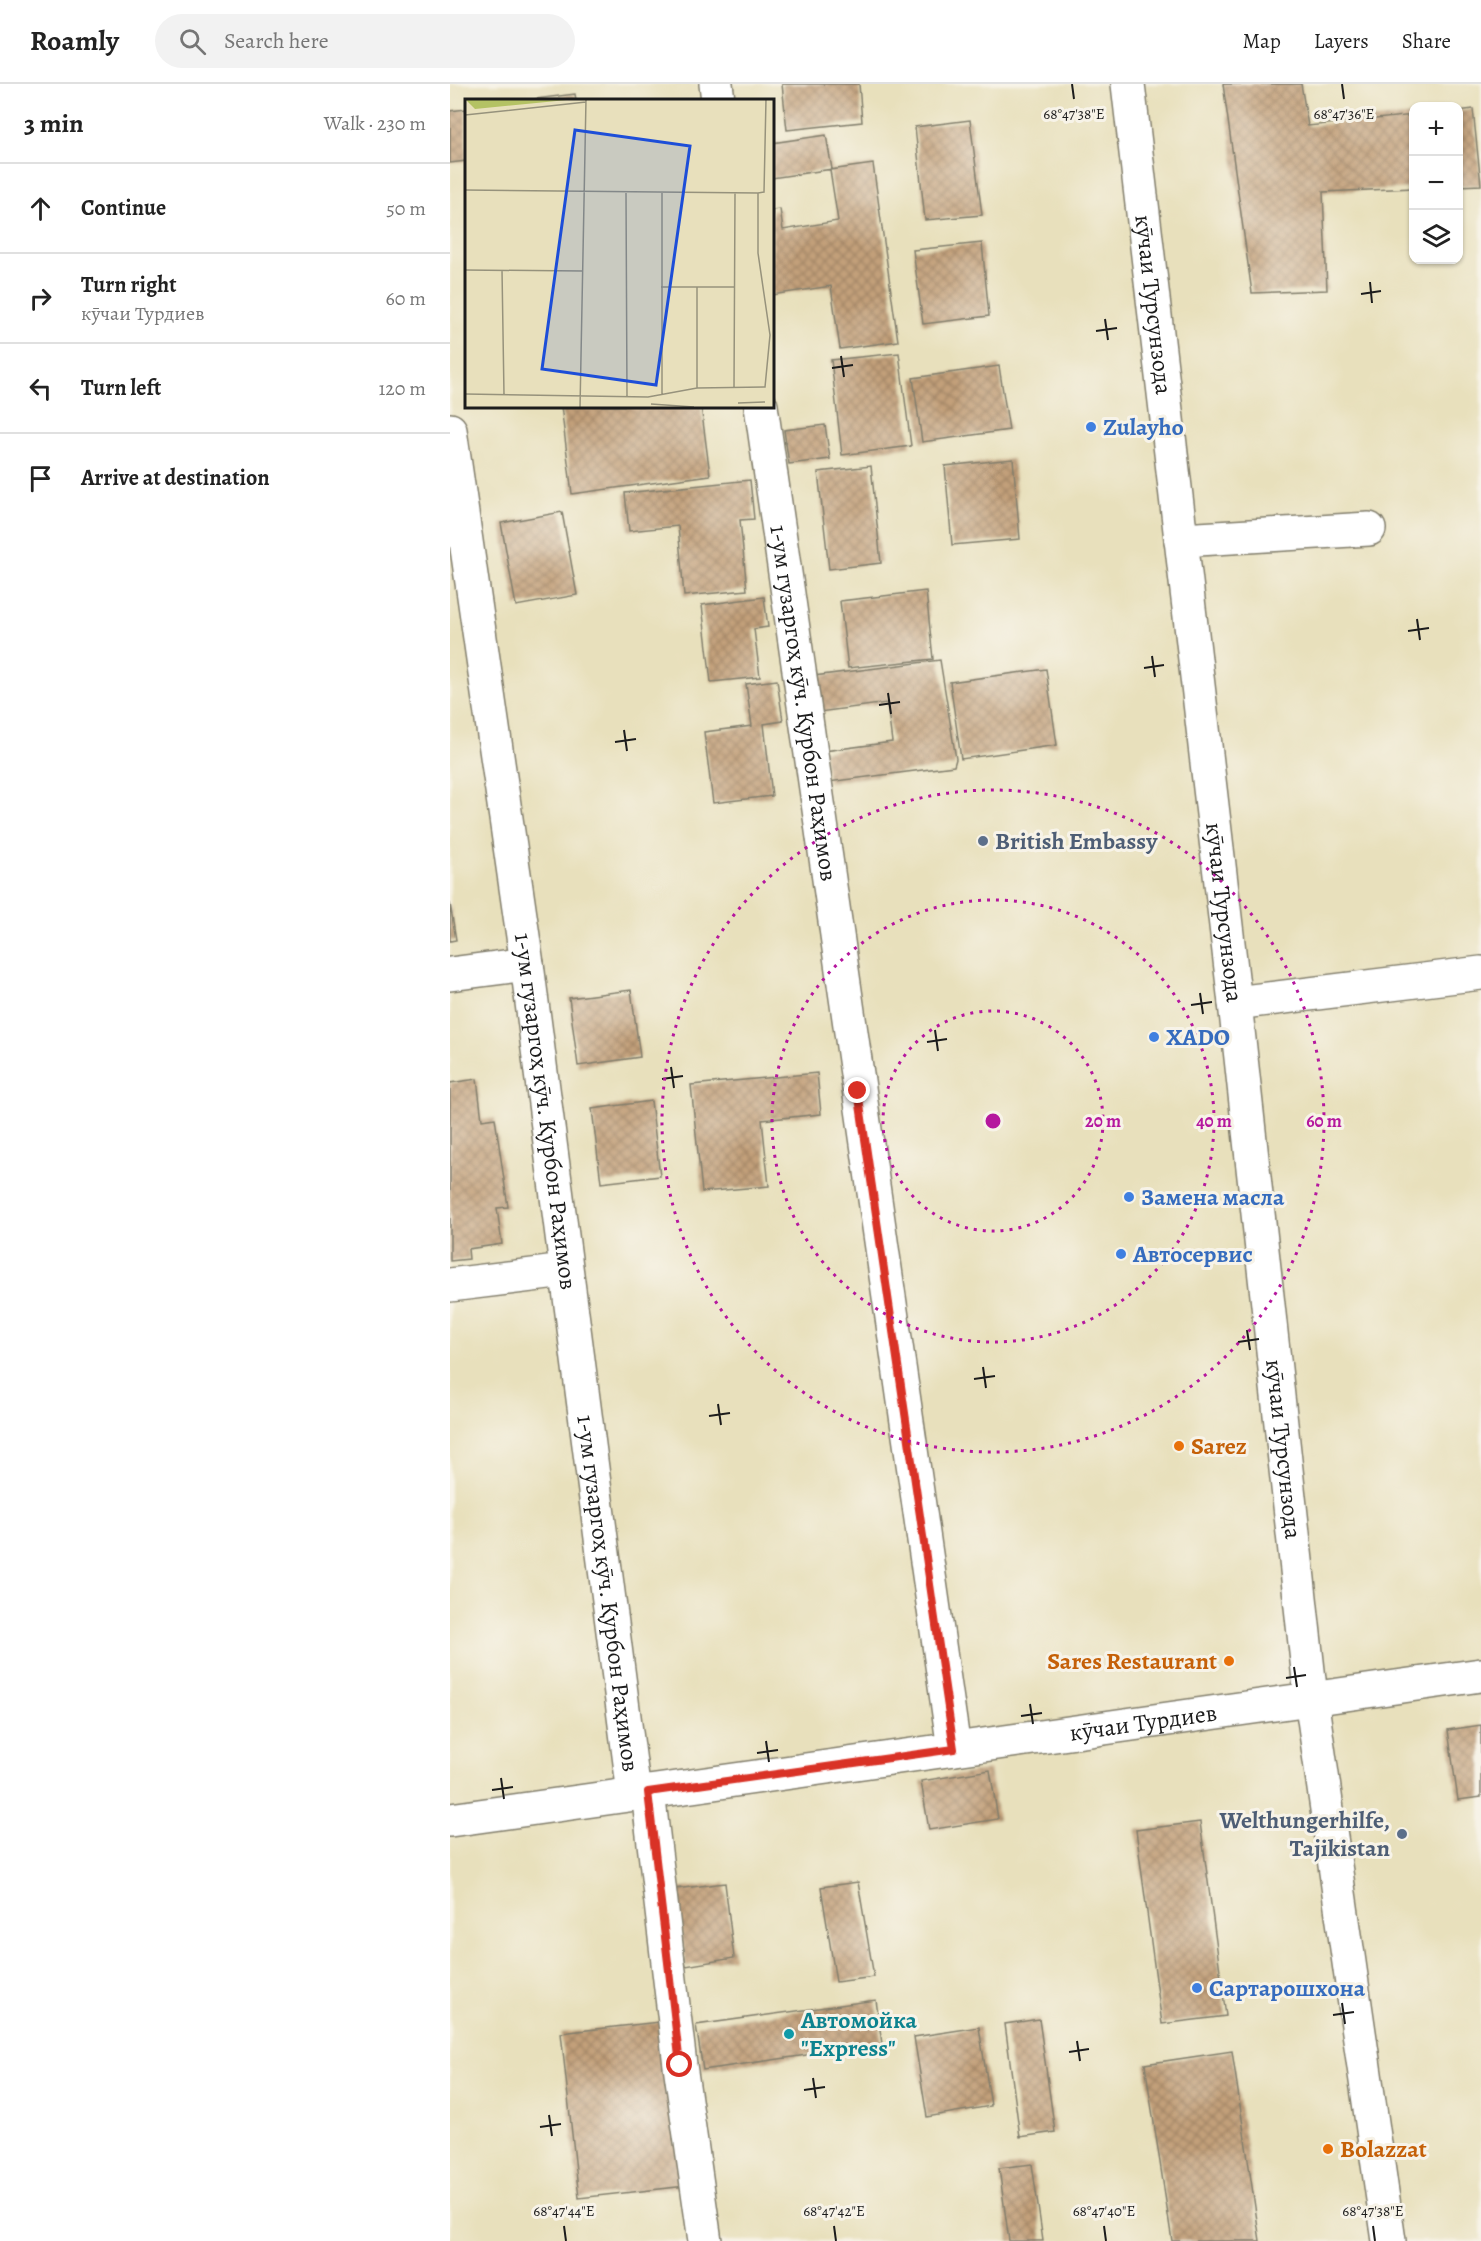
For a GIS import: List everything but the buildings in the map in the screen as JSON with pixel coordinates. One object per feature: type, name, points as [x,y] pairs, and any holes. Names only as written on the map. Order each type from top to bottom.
[{"type":"street","points":[[716,84],[718,99]]},
{"type":"street","name":"кӯчаи Турсунзода","points":[[1128,84],[1235,1003],[1311,1698],[1389,2241]]},
{"type":"street","name":"1-ум гузаргоҳ кӯч. Қурбон Раҳимов","points":[[761,408],[954,1749]]},
{"type":"street","name":"1-ум гузаргоҳ кӯч. Қурбон Раҳимов","points":[[450,430],[527,964],[565,1270],[705,2241]]},
{"type":"street","points":[[1181,540],[1369,529]]},
{"type":"street","points":[[450,974],[527,964]]},
{"type":"street","points":[[1235,1003],[1481,973]]},
{"type":"street","points":[[450,1285],[565,1270]]},
{"type":"street","name":"кӯчаи Турдиев","points":[[450,1820],[1481,1675]]},
{"type":"place","name":"Zulayho","points":[[1091,427]]},
{"type":"place","name":"British Embassy","points":[[983,841]]},
{"type":"place","name":"XADO","points":[[1154,1037]]},
{"type":"place","name":"Замена масла","points":[[1129,1197]]},
{"type":"place","name":"Автосервис","points":[[1121,1254]]},
{"type":"place","name":"Sarez","points":[[1179,1446]]},
{"type":"place","name":"Sares Restaurant","points":[[1229,1661]]},
{"type":"place","name":"Welthungerhilfe, Tajikistan","points":[[1402,1834]]},
{"type":"place","name":"Сартарошхона","points":[[1197,1988]]},
{"type":"place","name":"Автомойка \"Express\"","points":[[789,2034]]},
{"type":"place","name":"Bolazzat","points":[[1328,2149]]},
{"type":"route","points":[[680,2065],[648,1792],[954,1749],[858,1091]]}]
